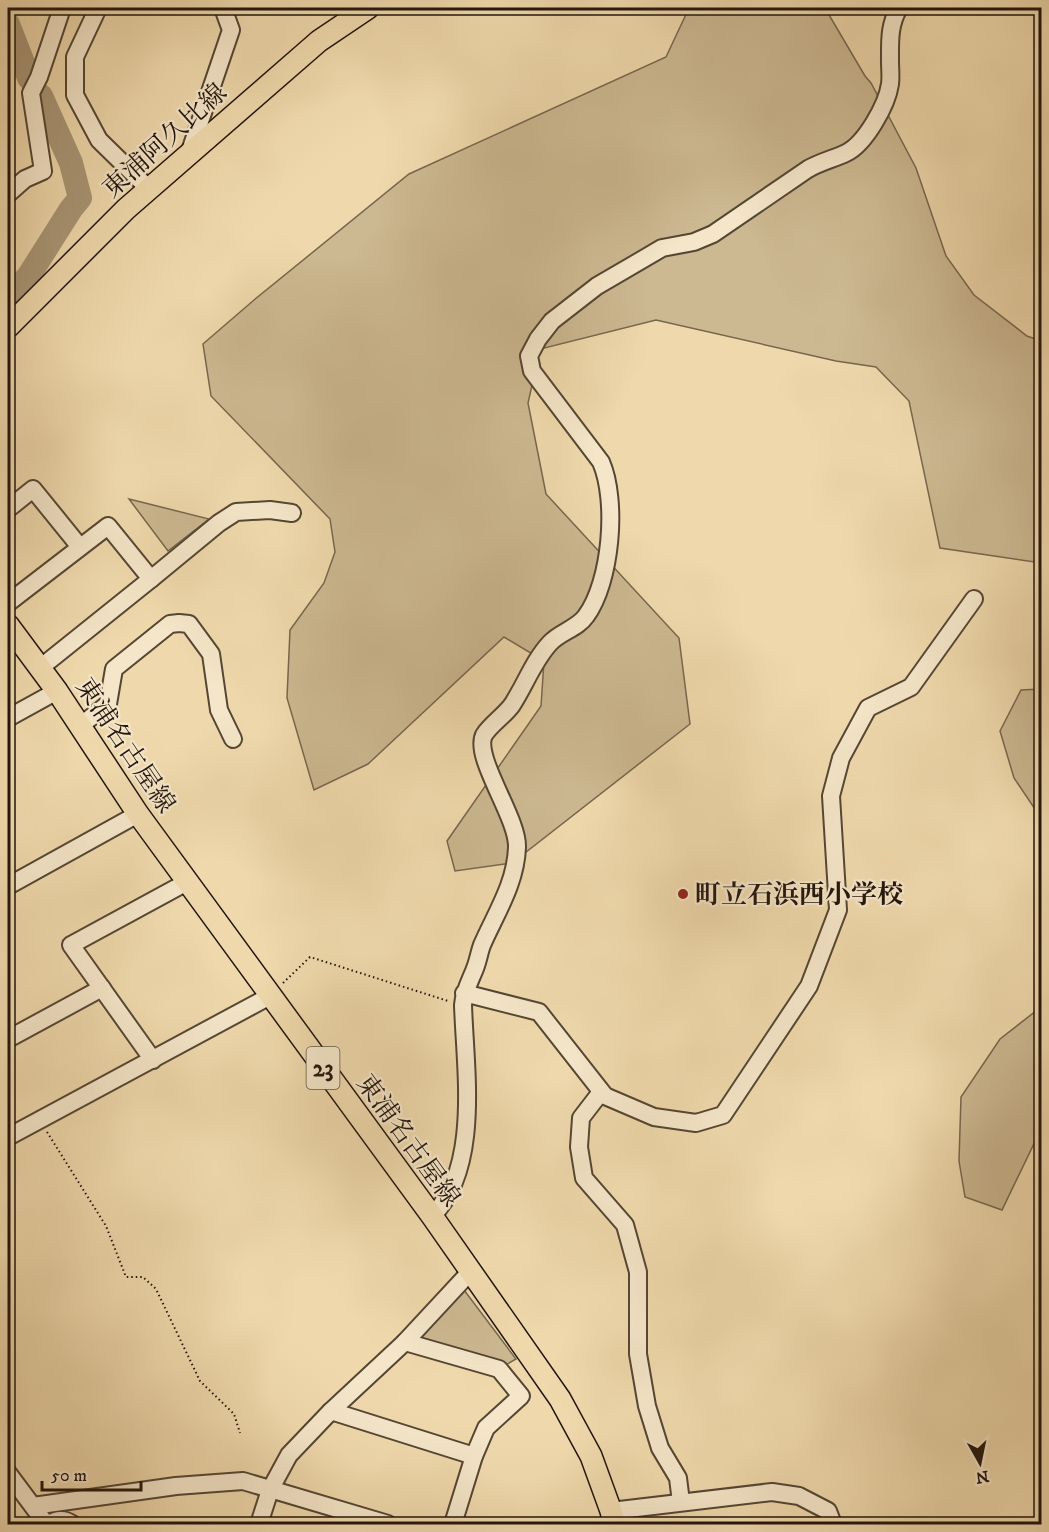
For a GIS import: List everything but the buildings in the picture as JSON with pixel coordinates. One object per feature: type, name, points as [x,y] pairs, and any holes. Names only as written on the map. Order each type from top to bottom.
[{"type":"main road","name":"東浦阿久比線","points":[[8,327],[126,209],[319,41],[369,8]]},
{"type":"main road","name":"東浦名古屋線","points":[[8,625],[57,691],[187,882],[432,1216],[560,1399],[591,1456],[613,1518]]},
{"type":"street","points":[[8,194],[25,179],[44,171],[31,93],[39,77],[63,8]]},
{"type":"street","points":[[98,8],[75,57],[75,95],[99,140],[149,189]]},
{"type":"street","points":[[189,156],[231,30],[223,8]]},
{"type":"street","points":[[432,1216],[444,1204],[460,1166],[467,1105],[463,999],[481,947],[507,893],[517,849],[517,836],[486,762],[482,746],[484,736],[510,706],[548,645],[556,636],[584,619],[597,600],[603,583],[610,538],[606,474],[601,462],[532,370],[530,356],[538,339],[552,321],[597,286],[662,248],[703,239],[808,170],[825,160],[846,153],[859,144],[888,94],[890,26],[899,8]]},
{"type":"street","points":[[8,509],[33,489],[80,547]]},
{"type":"street","points":[[40,668],[219,523],[236,512],[270,510],[292,513]]},
{"type":"street","points":[[8,603],[108,526],[151,579]]},
{"type":"street","points":[[463,999],[539,1012],[605,1096],[654,1117],[696,1123],[723,1115],[809,986],[838,910],[831,796],[841,758],[868,708],[911,687],[974,599]]},
{"type":"street","points":[[80,726],[108,704],[114,669],[170,624],[179,623],[189,624],[211,654],[219,710],[233,740]]},
{"type":"street","points":[[8,718],[57,691]]},
{"type":"street","points":[[8,886],[138,813]]},
{"type":"street","points":[[153,1060],[71,945],[187,882]]},
{"type":"street","points":[[8,1039],[102,988]]},
{"type":"street","points":[[8,1137],[270,996]]},
{"type":"street","points":[[601,1092],[581,1118],[579,1147],[584,1178],[625,1225],[638,1272],[638,1354],[646,1406],[660,1448],[678,1478],[681,1502]]},
{"type":"street","points":[[259,1524],[270,1490],[289,1455],[331,1411],[405,1342],[470,1272]]},
{"type":"street","points":[[405,1342],[499,1369],[521,1396],[486,1428],[474,1456],[453,1524]]},
{"type":"street","points":[[331,1411],[474,1456]]},
{"type":"street","points":[[8,1476],[48,1524],[58,1520],[72,1524]]},
{"type":"street","points":[[33,1506],[176,1485],[243,1481],[388,1524]]},
{"type":"street","points":[[613,1518],[681,1502],[772,1492],[799,1496],[828,1511],[833,1524]]},
{"type":"path","points":[[270,996],[310,957],[463,999]]},
{"type":"path","points":[[40,1121],[106,1226],[126,1277],[143,1277],[156,1289],[200,1381],[234,1414],[240,1433]]},
{"type":"shaded area","points":[[689,8],[825,8],[871,83],[916,168],[946,256],[974,295],[1027,336],[1041,341],[1041,563],[940,548],[909,401],[876,367],[836,361],[656,320],[540,349],[528,403],[546,494],[679,638],[690,724],[512,863],[455,871],[447,841],[541,706],[544,661],[504,637],[368,764],[314,790],[287,698],[290,630],[324,583],[335,552],[330,519],[211,396],[203,344],[409,174],[666,57]]},
{"type":"shaded area","points":[[129,499],[209,519],[168,551]]},
{"type":"shaded area","points":[[1042,689],[1041,818],[1014,778],[1000,731],[1021,690]]},
{"type":"shaded area","points":[[1041,1007],[1041,1129],[1002,1210],[965,1197],[959,1161],[961,1097],[1000,1039]]},
{"type":"shaded area","points":[[464,1290],[516,1359],[504,1366],[419,1338]]},
{"type":"waterway","points":[[8,24],[29,78]]},
{"type":"waterway","points":[[8,296],[28,277],[80,198],[71,163],[41,96]]},
{"type":"place","name":"町立石浜西小学校","points":[[683,894]]}]
